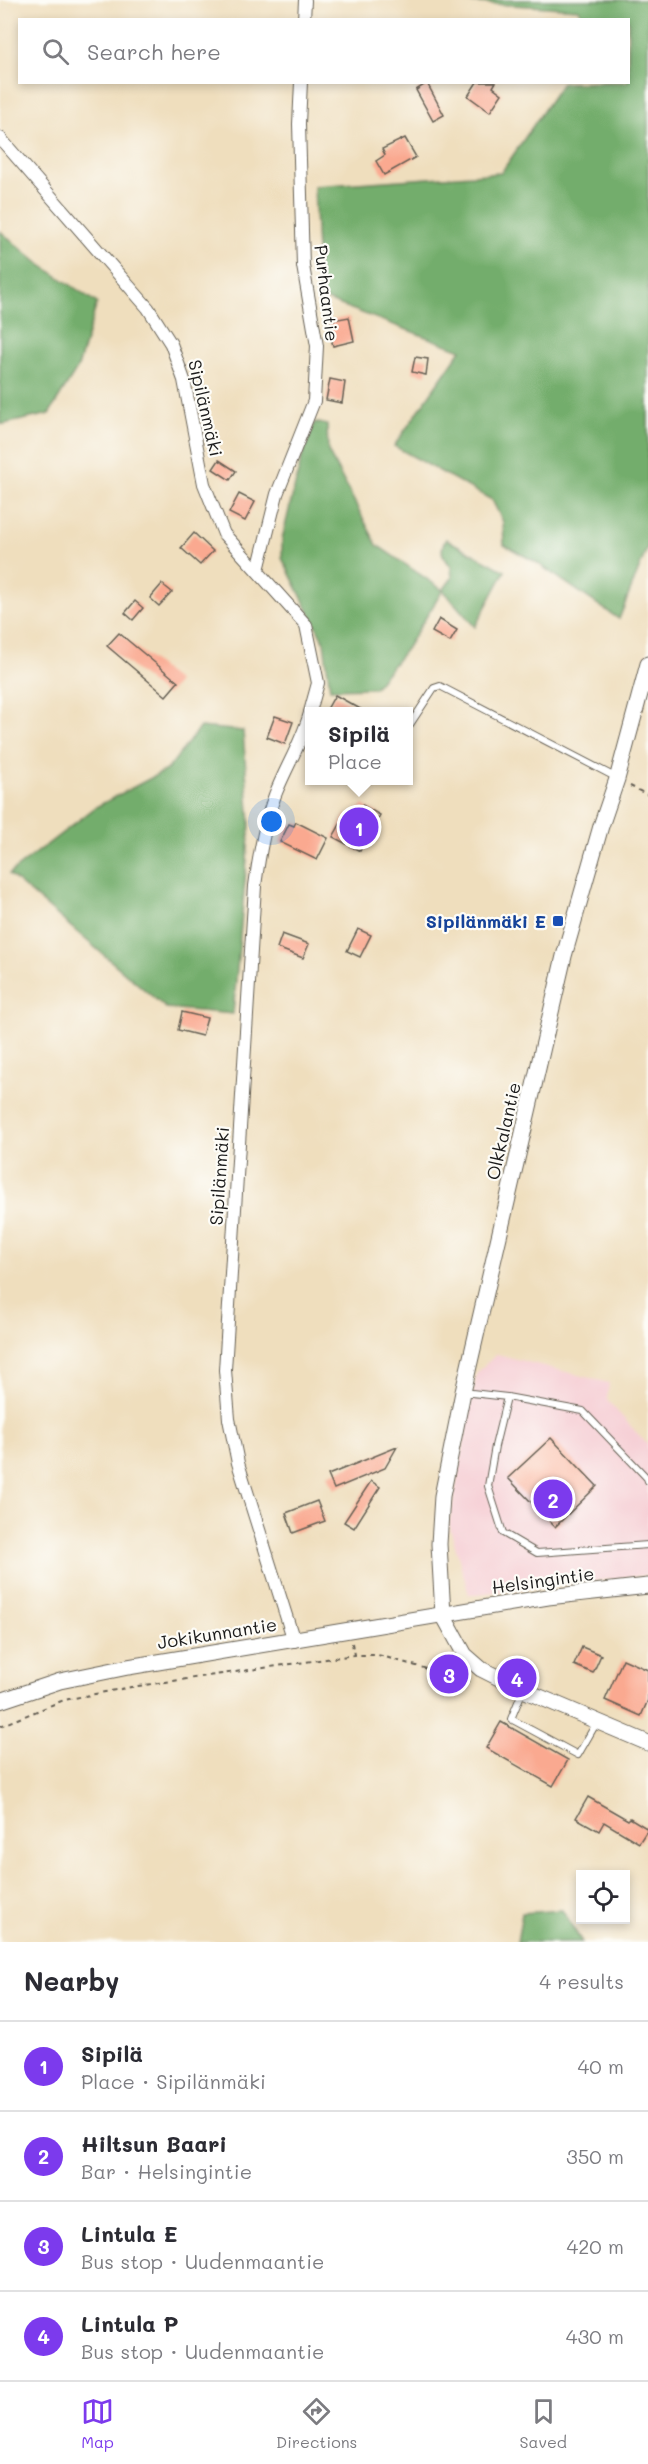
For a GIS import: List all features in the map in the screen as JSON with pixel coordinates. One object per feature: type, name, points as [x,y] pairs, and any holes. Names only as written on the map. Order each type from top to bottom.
[{"type":"street","points":[[304,18],[305,0]]},
{"type":"street","name":"Purhaantie","points":[[258,570],[277,494],[314,402],[317,346],[303,266],[299,124],[301,84]]},
{"type":"street","name":"Sipilänmäki","points":[[0,138],[148,308],[171,344],[184,380],[204,484],[224,534],[306,625],[318,683],[311,707]]},
{"type":"street","name":"Olkkalantie","points":[[443,1615],[439,1544],[442,1496],[463,1392],[564,956],[601,826],[617,779],[648,664]]},
{"type":"street","name":"Sipilänmäki","points":[[294,1641],[238,1463],[229,1419],[225,1370],[255,886],[263,832],[276,793],[305,735]]},
{"type":"street","name":"Helsingintie","points":[[443,1615],[548,1597],[648,1586]]},
{"type":"street","points":[[443,1615],[465,1655],[481,1669],[648,1743]]},
{"type":"street","name":"Jokikunnantie","points":[[0,1701],[60,1681],[128,1667],[443,1615]]},
{"type":"lane","points":[[413,719],[434,688],[440,686],[617,779]]},
{"type":"lane","points":[[463,1392],[507,1397],[583,1412],[648,1478],[648,1481]]},
{"type":"lane","points":[[507,1397],[488,1486],[503,1533],[537,1553],[648,1545]]},
{"type":"lane","points":[[523,1689],[511,1719],[578,1755],[597,1721]]},
{"type":"path","points":[[617,779],[648,795]]},
{"type":"path","points":[[0,1726],[64,1700],[131,1687],[354,1655]]},
{"type":"path","points":[[433,1670],[465,1655]]},
{"type":"shaded area","points":[[497,1354],[609,1383],[607,1400],[648,1445],[648,1575],[469,1595],[449,1524],[477,1372]]},
{"type":"green space","points":[[427,0],[648,0],[648,546],[619,619],[534,561],[504,545],[503,522],[492,500],[394,446],[461,350],[319,297],[314,186],[501,173],[561,84],[630,84],[630,18],[582,18],[579,9]]},
{"type":"green space","points":[[0,231],[37,262],[97,303],[78,367],[49,414],[4,424],[0,424]]},
{"type":"green space","points":[[315,422],[327,425],[328,451],[377,545],[443,590],[406,649],[374,688],[330,689],[324,642],[282,558],[282,539],[301,460]]},
{"type":"green space","points":[[446,539],[505,571],[475,627],[443,590],[452,578],[451,566],[443,553]]},
{"type":"green space","points":[[200,727],[243,731],[250,825],[233,1014],[166,1008],[9,874],[96,807],[168,769]]},
{"type":"green space","points":[[562,1910],[582,1942],[517,1942],[522,1913]]},
{"type":"building","points":[[428,84],[444,115],[433,121],[416,90]]},
{"type":"building","points":[[476,84],[495,84],[493,87],[502,94],[490,112],[468,96]]},
{"type":"building","points":[[405,138],[416,157],[384,175],[376,161],[385,155],[382,149]]},
{"type":"building","points":[[349,317],[354,341],[333,346],[327,321]]},
{"type":"building","points":[[415,357],[428,359],[426,375],[412,372]]},
{"type":"building","points":[[330,379],[345,382],[342,403],[326,400]]},
{"type":"building","points":[[219,460],[236,471],[230,480],[213,469]]},
{"type":"building","points":[[239,494],[255,502],[245,521],[229,513]]},
{"type":"building","points":[[194,533],[213,551],[200,565],[181,548]]},
{"type":"building","points":[[162,584],[172,592],[159,606],[150,598]]},
{"type":"building","points":[[135,601],[143,608],[133,620],[125,613]]},
{"type":"building","points":[[439,619],[457,630],[450,642],[432,632]]},
{"type":"building","points":[[119,633],[178,682],[166,696],[107,646]]},
{"type":"building","points":[[335,695],[357,707],[328,707]]},
{"type":"building","points":[[275,716],[293,722],[285,744],[267,737]]},
{"type":"building","points":[[362,805],[380,815],[360,851],[333,837],[346,814],[355,819]]},
{"type":"building","points":[[296,822],[328,838],[317,860],[280,842],[289,824],[294,826]]},
{"type":"building","points":[[358,929],[371,935],[360,957],[347,951]]},
{"type":"building","points":[[282,934],[309,944],[303,958],[277,948]]},
{"type":"building","points":[[182,1012],[207,1018],[202,1036],[178,1030]]},
{"type":"building","points":[[551,1438],[597,1486],[555,1527],[508,1478]]},
{"type":"building","points":[[397,1447],[385,1468],[334,1489],[328,1475]]},
{"type":"building","points":[[371,1481],[380,1487],[354,1528],[344,1522]]},
{"type":"building","points":[[317,1501],[325,1521],[293,1533],[286,1513]]},
{"type":"building","points":[[582,1647],[601,1655],[593,1673],[574,1665]]},
{"type":"building","points":[[623,1659],[648,1670],[648,1700],[641,1716],[605,1700]]},
{"type":"building","points":[[501,1722],[568,1760],[553,1786],[486,1748]]},
{"type":"building","points":[[588,1797],[648,1829],[639,1843],[604,1822],[599,1831],[576,1818]]},
{"type":"place","name":"Sipilä","points":[[359,827]]},
{"type":"place","name":"Sipilänmäki E","points":[[558,921]]},
{"type":"place","name":"Hiltsun Baari","points":[[553,1499]]},
{"type":"place","name":"Lintula E","points":[[449,1674]]},
{"type":"place","name":"Lintula P","points":[[517,1678]]}]
